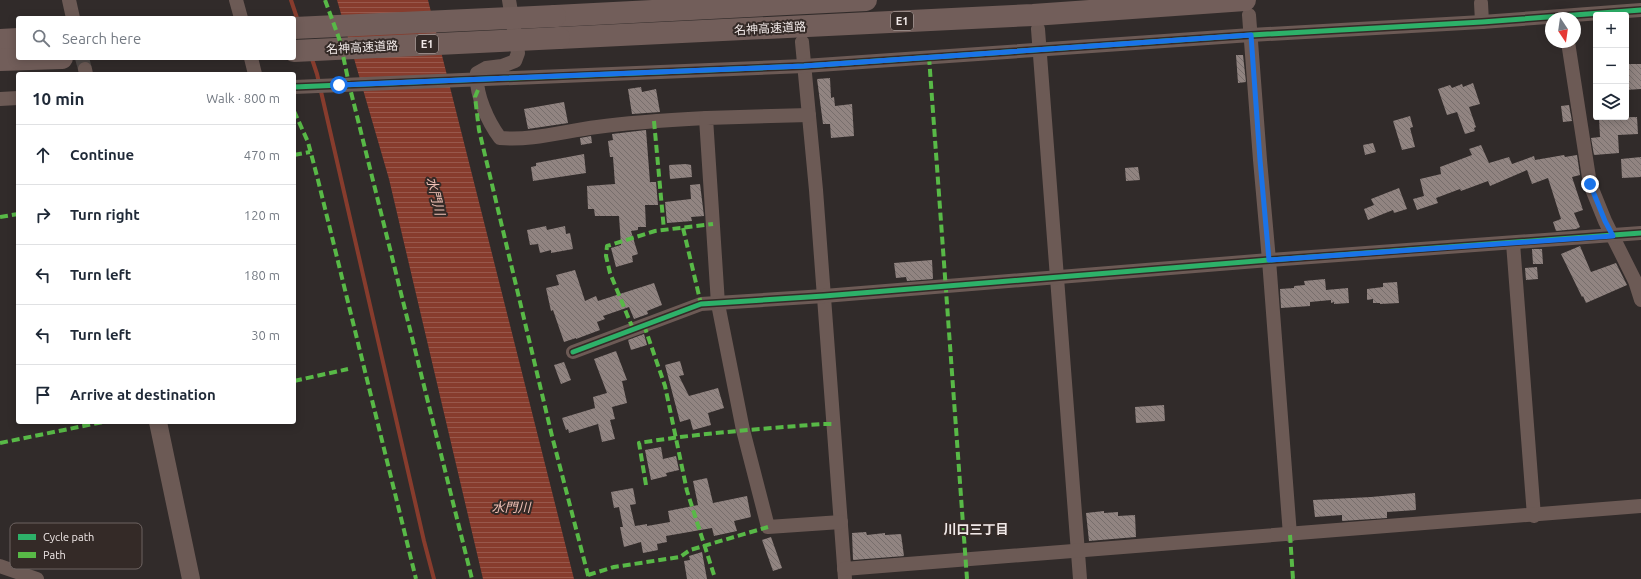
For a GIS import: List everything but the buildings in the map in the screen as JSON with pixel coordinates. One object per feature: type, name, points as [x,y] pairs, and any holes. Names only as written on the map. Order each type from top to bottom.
[{"type":"highway","name":"名神高速道路","points":[[296,28],[866,0]]},
{"type":"highway","name":"名神高速道路","points":[[296,50],[1033,15],[1247,7]]},
{"type":"highway","points":[[0,40],[16,39]]},
{"type":"highway","points":[[0,60],[16,59]]},
{"type":"street","points":[[69,0],[73,16]]},
{"type":"street","points":[[236,0],[240,16]]},
{"type":"street","points":[[509,0],[518,53],[516,61],[502,66],[486,68],[477,73],[476,79],[478,90],[491,126],[500,138],[514,139],[542,136],[595,127],[654,120],[809,115]]},
{"type":"street","points":[[1481,3],[1482,22]]},
{"type":"street","points":[[1247,7],[1251,35],[1290,535]]},
{"type":"street","points":[[1581,15],[1641,10]]},
{"type":"street","points":[[296,87],[804,66],[1251,35],[1545,18]]},
{"type":"street","points":[[1038,29],[1080,579]]},
{"type":"street","points":[[802,42],[824,296],[844,574],[1078,551],[1534,516],[1641,506]]},
{"type":"street","points":[[1569,48],[1590,184],[1605,221],[1636,282],[1641,300]]},
{"type":"street","points":[[252,60],[254,72]]},
{"type":"street","points":[[0,99],[16,98]]},
{"type":"street","points":[[706,118],[718,304],[743,430],[768,527],[841,522]]},
{"type":"street","points":[[573,352],[701,304],[824,296],[1269,260],[1641,233]]},
{"type":"street","points":[[1513,243],[1534,516]]},
{"type":"street","points":[[158,424],[191,579]]},
{"type":"street","points":[[0,566],[37,579]]},
{"type":"water","name":"水門川","points":[[337,0],[428,0],[574,579],[483,579],[389,179]]},
{"type":"waterway","points":[[291,0],[298,21]]},
{"type":"waterway","points":[[311,56],[317,74],[434,579]]},
{"type":"tunnel","points":[[83,60],[85,69]]},
{"type":"marked path","points":[[325,0],[340,41],[349,84],[472,579]]},
{"type":"marked path","points":[[929,57],[967,579]]},
{"type":"marked path","points":[[478,90],[475,97],[479,130],[552,436],[589,579]]},
{"type":"marked path","points":[[296,115],[308,142],[318,180],[416,579]]},
{"type":"marked path","points":[[654,121],[664,230]]},
{"type":"marked path","points":[[296,155],[310,152]]},
{"type":"marked path","points":[[0,217],[16,214]]},
{"type":"marked path","points":[[633,329],[610,273],[606,256],[607,246],[655,231],[713,224]]},
{"type":"marked path","points":[[683,228],[701,304]]},
{"type":"marked path","points":[[644,325],[665,386],[687,491],[714,575]]},
{"type":"marked path","points":[[296,381],[348,369]]},
{"type":"marked path","points":[[0,443],[93,424]]},
{"type":"marked path","points":[[646,485],[639,443],[730,432],[833,424]]},
{"type":"marked path","points":[[588,575],[614,567],[680,557],[690,550],[768,527]]},
{"type":"marked path","points":[[1290,535],[1293,579]]},
{"type":"cycle path","points":[[296,87],[804,66],[1251,35],[1482,22],[1641,10]]},
{"type":"cycle path","points":[[573,352],[701,304],[824,296],[1269,260],[1641,233]]},
{"type":"district","name":"川口三丁目","points":[[976,529]]},
{"type":"route","points":[[339,85],[804,66],[1251,35],[1269,260],[1613,236],[1605,221],[1590,184]]}]
